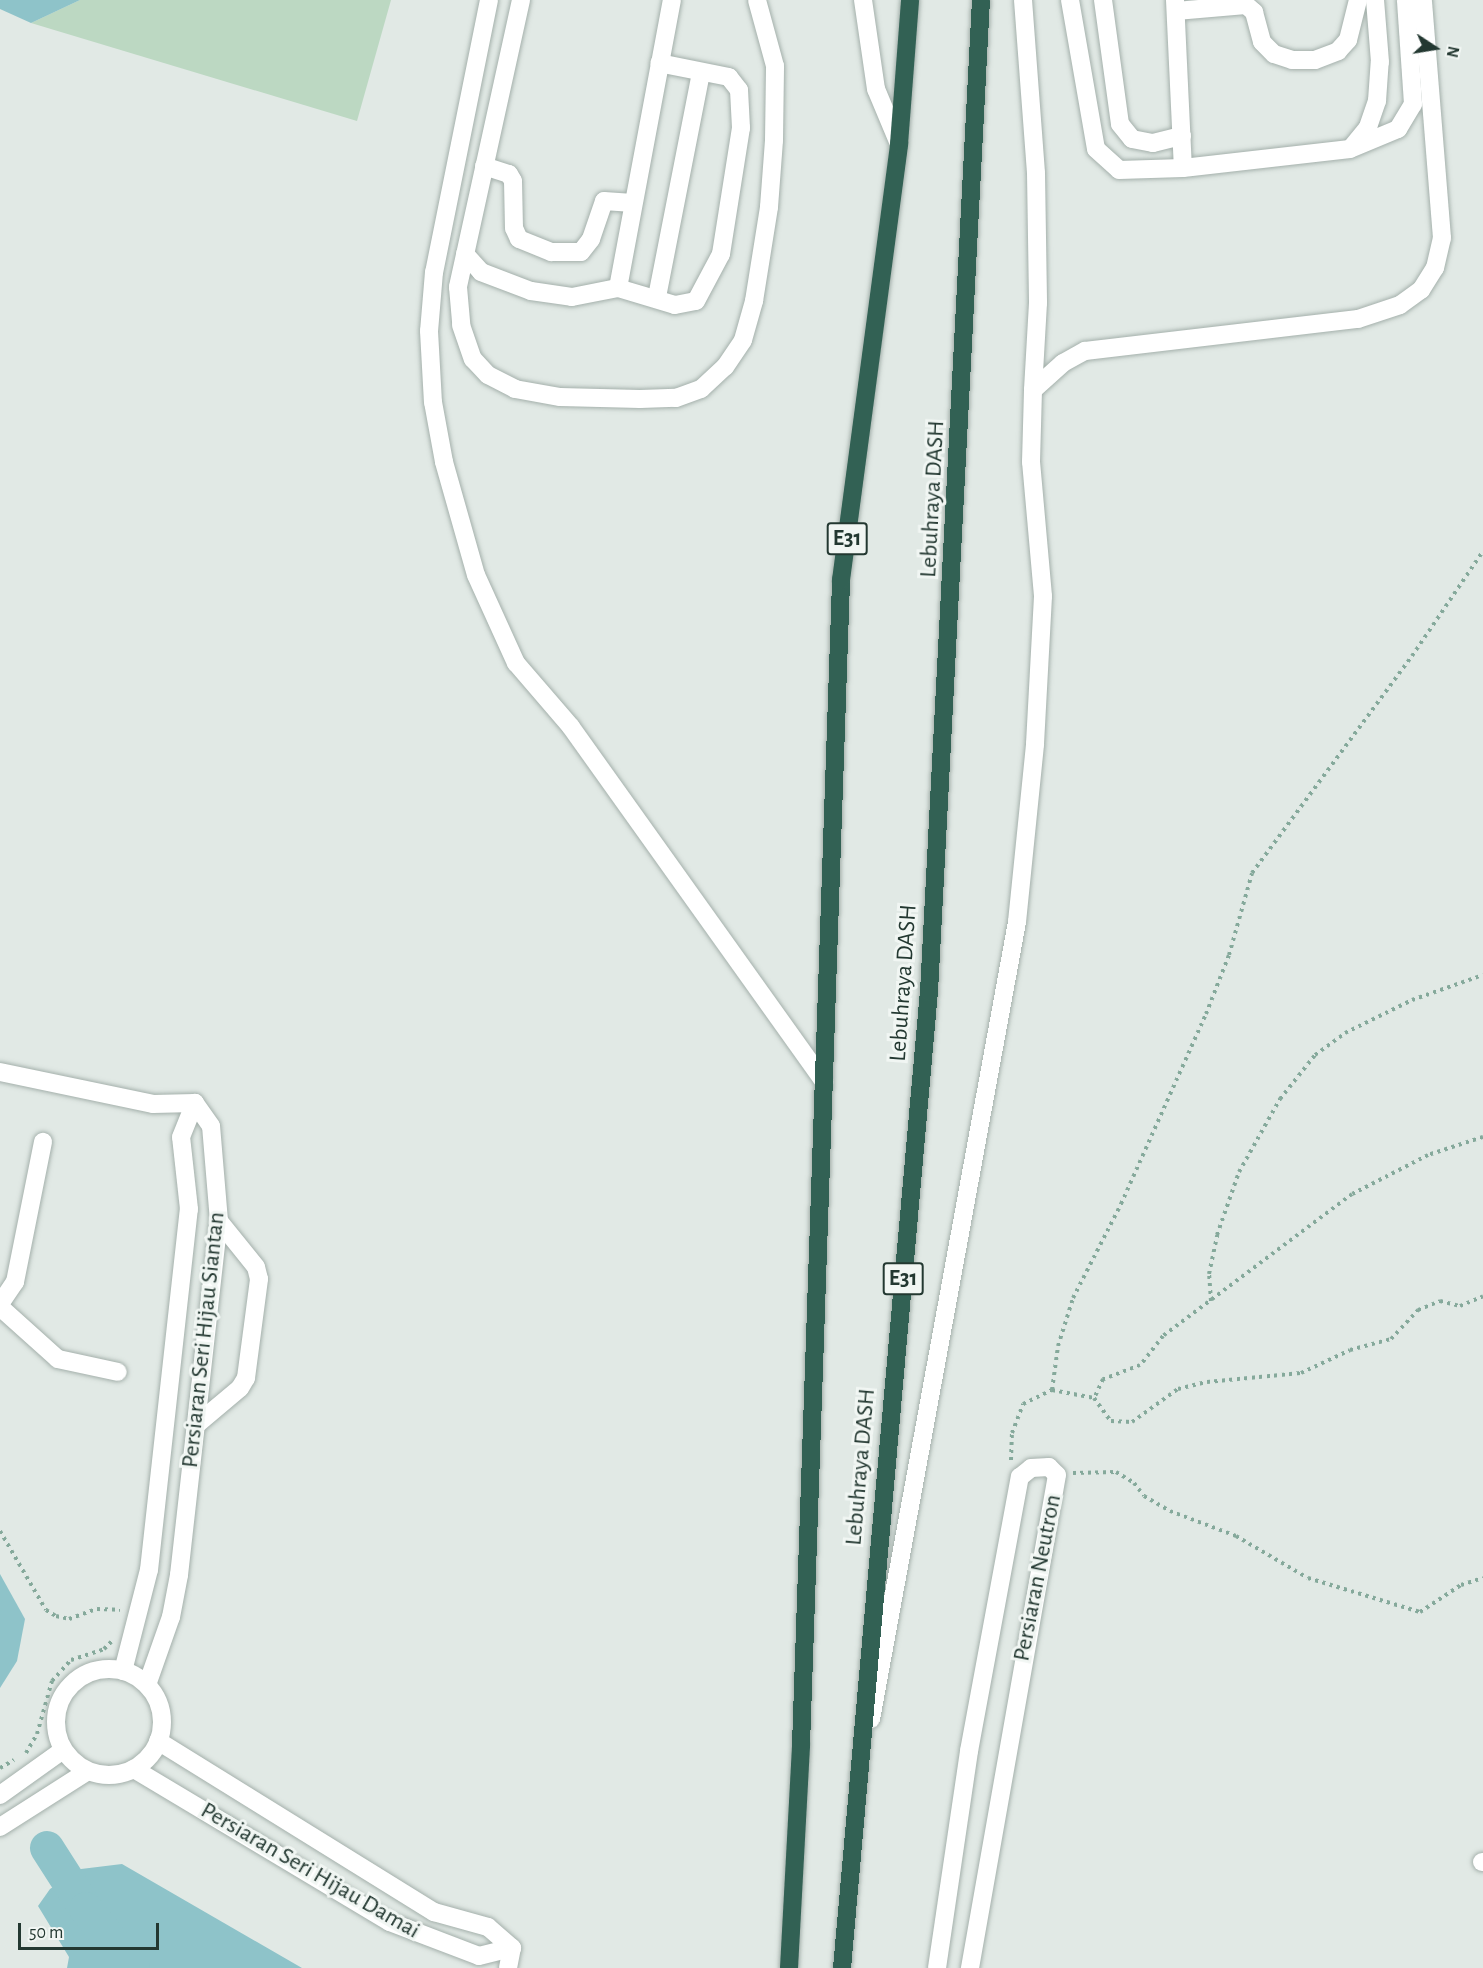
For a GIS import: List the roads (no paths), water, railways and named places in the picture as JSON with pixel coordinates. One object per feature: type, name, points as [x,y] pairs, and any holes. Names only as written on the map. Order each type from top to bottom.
[{"type":"highway","name":"Lebuhraya DASH","points":[[789,1968],[801,1745],[841,580],[899,144],[910,0]]},
{"type":"highway","name":"Lebuhraya DASH","points":[[842,1968],[853,1822],[929,992],[981,0]]},
{"type":"street","points":[[489,0],[434,272],[429,331],[433,402],[444,462],[476,575],[516,663],[571,727],[824,1082]]},
{"type":"street","points":[[520,0],[458,287],[461,326],[473,359],[488,375],[515,389],[560,397],[676,398],[701,389],[725,367],[743,340],[754,301],[769,207],[775,66],[758,0]]},
{"type":"street","points":[[618,288],[672,0]]},
{"type":"street","points":[[863,0],[876,89],[899,144]]},
{"type":"street","points":[[853,1822],[1017,922],[1035,744],[1043,596],[1031,462],[1038,303],[1036,173],[1023,0]]},
{"type":"street","points":[[1070,0],[1096,149],[1119,170],[1184,168],[1350,149],[1398,129],[1413,104],[1406,0]]},
{"type":"street","points":[[1103,0],[1120,124],[1132,139],[1153,143],[1182,136]]},
{"type":"street","points":[[1184,168],[1175,6],[1246,5],[1254,12],[1262,42],[1274,54],[1292,60],[1315,60],[1338,51],[1348,40],[1358,0]]},
{"type":"street","points":[[1350,149],[1368,127],[1377,101],[1380,62],[1375,0]]},
{"type":"street","points":[[1033,390],[1064,363],[1085,351],[1358,319],[1400,305],[1421,290],[1435,268],[1442,238],[1423,0]]},
{"type":"street","points":[[465,254],[481,272],[531,291],[572,297],[618,288],[657,297],[675,305],[696,301],[721,254],[741,128],[741,101],[739,90],[729,77],[659,63]]},
{"type":"street","points":[[657,297],[700,73]]},
{"type":"street","points":[[484,166],[509,174],[513,181],[514,228],[519,239],[551,252],[580,252],[591,239],[604,201],[633,203]]},
{"type":"street","points":[[444,226],[469,230]]},
{"type":"street","points":[[0,1072],[153,1104],[195,1103]]},
{"type":"street","name":"Persiaran Seri Hijau Siantan","points":[[147,1685],[171,1617],[179,1575],[219,1221],[211,1125],[195,1103]]},
{"type":"street","name":"Persiaran Seri Hijau Siantan","points":[[123,1671],[149,1570],[189,1209],[181,1137],[195,1103]]},
{"type":"street","points":[[43,1142],[15,1282],[0,1305],[58,1359],[118,1372]]},
{"type":"street","points":[[196,1425],[240,1388],[248,1372],[253,1334],[259,1280],[256,1267],[219,1221]]},
{"type":"street","name":"Persiaran Neutron","points":[[937,1968],[969,1751],[1020,1477],[1030,1468],[1049,1467],[1057,1475],[970,1968]]},
{"type":"street","points":[[106,1668],[123,1671],[147,1685],[160,1706],[158,1741],[134,1769],[104,1775],[88,1771],[63,1749],[57,1733],[56,1714],[62,1697],[88,1673],[106,1668]]},
{"type":"street","name":"Persiaran Seri Hijau Damai","points":[[158,1741],[434,1912],[488,1927],[512,1948]]},
{"type":"street","points":[[0,1795],[63,1749]]},
{"type":"street","name":"Persiaran Seri Hijau Damai","points":[[134,1769],[390,1922],[480,1956],[512,1948]]},
{"type":"street","points":[[0,1827],[88,1771]]},
{"type":"street","points":[[508,1968],[512,1948]]},
{"type":"water","points":[[0,0],[80,0],[31,23],[0,9]]},
{"type":"water","points":[[0,1574],[25,1619],[17,1661],[0,1688]]},
{"type":"water","points":[[122,1864],[302,1968],[67,1968],[69,1957],[38,1906],[50,1889],[81,1869]]},
{"type":"waterway","points":[[47,1848],[86,1909],[133,1968]]}]
